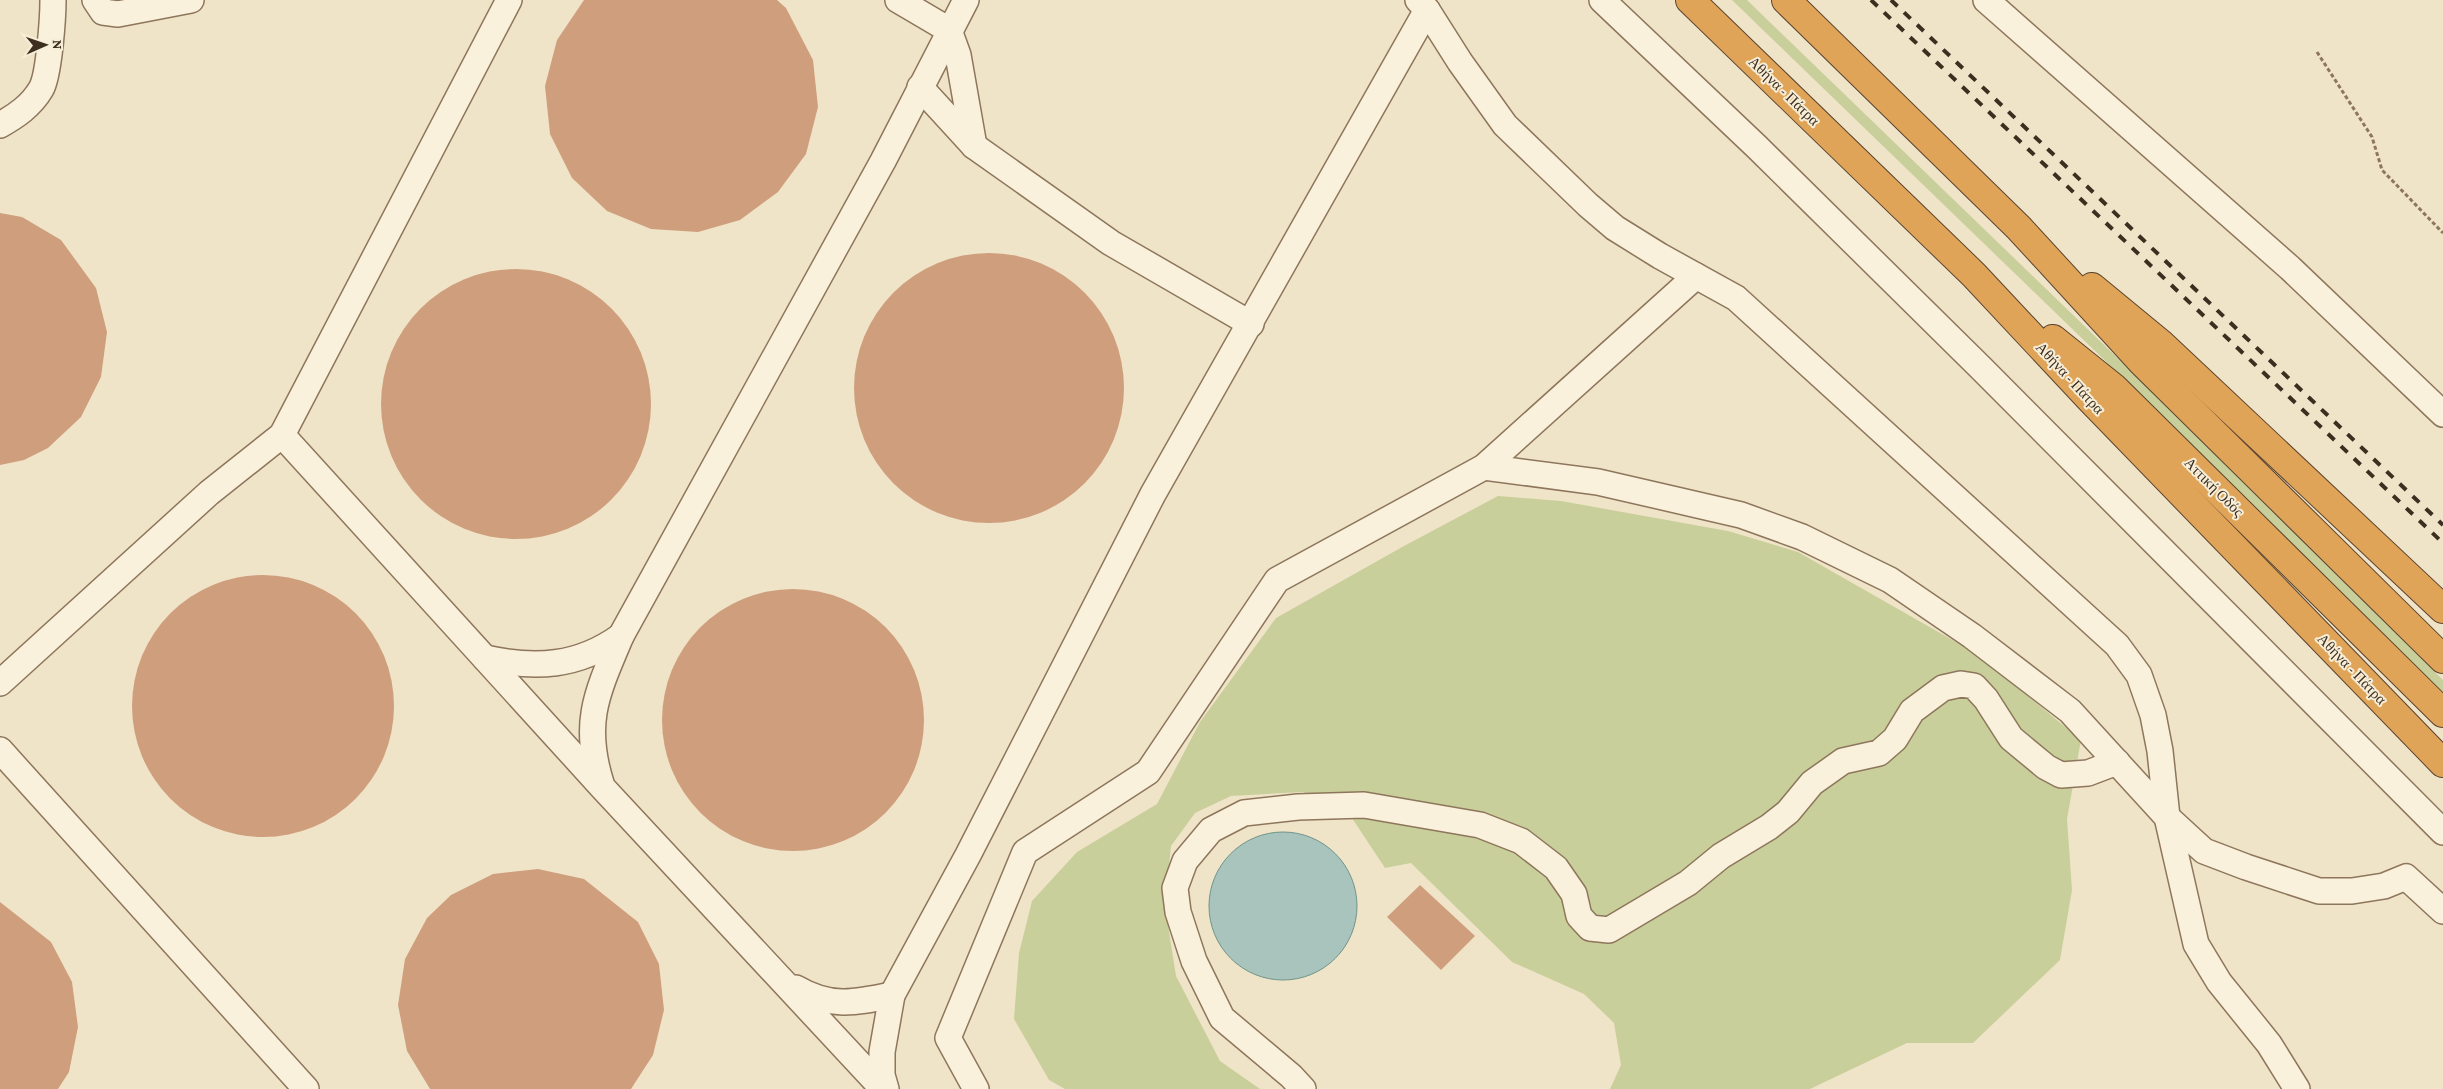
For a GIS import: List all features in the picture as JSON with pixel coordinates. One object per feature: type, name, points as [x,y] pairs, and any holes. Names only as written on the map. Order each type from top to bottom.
[{"type":"highway","name":"Αθήνα - Πάτρα","points":[[1690,0],[1974,275],[2090,399],[2443,763]]},
{"type":"highway","points":[[1786,0],[2019,228],[2142,362],[2443,659]]},
{"type":"highway","points":[[2019,228],[2160,343],[2443,609]]},
{"type":"highway","name":"Αττική Οδός","points":[[1974,275],[2114,388],[2443,713]]},
{"type":"street","points":[[0,125],[22,112],[42,88],[53,26],[53,0]]},
{"type":"street","points":[[95,0],[103,12],[118,14],[191,0]]},
{"type":"street","points":[[0,684],[209,493],[282,436],[509,0]]},
{"type":"street","points":[[898,0],[949,30],[958,55],[974,146]]},
{"type":"street","points":[[602,787],[594,761],[591,729],[596,700],[621,636],[883,161],[966,0]]},
{"type":"street","points":[[1602,0],[1757,147],[1981,368],[2443,832]]},
{"type":"street","points":[[1986,0],[2290,268],[2443,414]]},
{"type":"street","points":[[885,1089],[882,1076],[882,1052],[892,995],[968,855],[1152,494],[1251,324],[1423,5],[1460,62],[1505,125],[1588,205],[1615,228],[1736,298],[2117,645],[2140,676],[2153,715],[2160,751],[2167,817],[2196,944],[2219,982],[2269,1044],[2298,1089]]},
{"type":"street","points":[[920,87],[974,146],[1111,243],[1251,324]]},
{"type":"street","points":[[976,1089],[948,1038],[1025,852],[1148,772],[1277,580],[1484,467],[1696,276]]},
{"type":"street","points":[[282,436],[602,787],[885,1089]]},
{"type":"street","points":[[1484,467],[1598,482],[1741,515],[1802,537],[1890,580],[1972,636],[2070,711],[2167,817],[2204,851],[2246,867],[2319,890],[2352,891],[2384,886],[2406,877],[2443,911]]},
{"type":"street","points":[[485,658],[538,665],[574,659],[601,651],[621,636]]},
{"type":"street","points":[[1303,1089],[1292,1076],[1222,1018],[1194,961],[1178,912],[1176,888],[1185,861],[1211,830],[1244,813],[1298,807],[1364,806],[1480,825],[1521,841],[1556,868],[1574,894],[1579,916],[1590,928],[1609,930],[1688,883],[1721,856],[1769,827],[1788,812],[1812,783],[1842,761],[1879,753],[1895,739],[1912,711],[1943,688],[1961,684],[1974,686],[1986,698],[2011,738],[2046,768],[2061,775],[2088,774],[2117,762]]},
{"type":"street","points":[[0,750],[306,1089]]},
{"type":"street","points":[[783,980],[814,998],[828,1002],[851,1001],[892,995]]},
{"type":"path","points":[[2317,52],[2372,137],[2382,170],[2443,233]]},
{"type":"green space","points":[[1732,0],[1747,0],[2131,371],[2443,680],[2443,696],[2124,379]]},
{"type":"green space","points":[[1498,496],[1561,501],[1728,531],[1798,552],[1977,654],[2081,740],[2067,819],[2072,890],[2060,960],[1973,1043],[1907,1043],[1810,1089],[1610,1089],[1621,1065],[1614,1023],[1584,994],[1512,962],[1411,863],[1385,868],[1346,809],[1303,792],[1231,796],[1195,813],[1171,846],[1165,906],[1176,976],[1220,1061],[1260,1089],[1065,1089],[1049,1080],[1014,1019],[1019,953],[1032,901],[1077,852],[1157,804],[1200,722],[1276,618]]},
{"type":"water","points":[[1283,832],[1311,838],[1335,854],[1351,878],[1357,906],[1351,934],[1335,958],[1311,974],[1283,980],[1255,974],[1231,958],[1215,934],[1209,906],[1215,878],[1231,854],[1255,838]]},
{"type":"building","points":[[584,0],[777,0],[786,8],[813,60],[818,107],[806,154],[778,192],[740,220],[698,232],[651,229],[607,211],[572,178],[550,134],[545,86],[557,40]]},
{"type":"building","points":[[0,213],[22,217],[61,240],[96,288],[107,332],[101,377],[81,417],[48,448],[24,460],[0,465]]},
{"type":"building","points":[[989,253],[1015,255],[1041,263],[1064,276],[1085,292],[1101,313],[1114,336],[1122,362],[1124,388],[1122,414],[1114,440],[1101,463],[1085,484],[1064,500],[1041,513],[1015,521],[989,523],[963,521],[937,513],[914,500],[893,484],[877,463],[864,440],[856,414],[854,388],[856,362],[864,336],[877,313],[893,292],[914,276],[937,263],[963,255]]},
{"type":"building","points":[[516,269],[542,272],[568,280],[591,292],[611,309],[628,329],[640,352],[648,378],[651,404],[648,430],[640,456],[628,479],[611,499],[591,516],[568,528],[542,536],[516,539],[490,536],[464,528],[441,516],[421,499],[404,479],[392,456],[384,430],[381,404],[384,378],[392,352],[404,329],[421,309],[441,292],[464,280],[490,272]]},
{"type":"building","points":[[250,575],[276,575],[301,580],[325,590],[356,613],[379,644],[389,668],[394,693],[394,719],[389,744],[379,768],[356,799],[325,822],[301,832],[276,837],[250,837],[225,832],[201,822],[170,799],[147,768],[137,744],[132,719],[132,693],[137,668],[147,644],[170,613],[201,590],[225,580]]},
{"type":"building","points":[[793,589],[819,592],[843,599],[866,611],[886,627],[902,647],[914,670],[921,694],[924,720],[921,746],[914,770],[902,793],[886,813],[866,829],[843,841],[819,848],[793,851],[767,848],[743,841],[720,829],[700,813],[684,793],[672,770],[665,746],[662,720],[665,694],[672,670],[684,647],[700,627],[720,611],[743,599],[767,592]]},
{"type":"building","points":[[538,869],[584,879],[638,922],[659,964],[664,1010],[653,1055],[631,1089],[430,1089],[407,1051],[398,1005],[405,959],[427,918],[451,895],[493,874]]},
{"type":"building","points":[[1420,885],[1475,936],[1441,970],[1387,917]]},
{"type":"building","points":[[0,902],[51,942],[72,982],[78,1027],[69,1072],[58,1089],[0,1089]]},
{"type":"railway","points":[[1871,0],[2443,543]]},
{"type":"railway","points":[[1891,0],[2443,525]]}]
